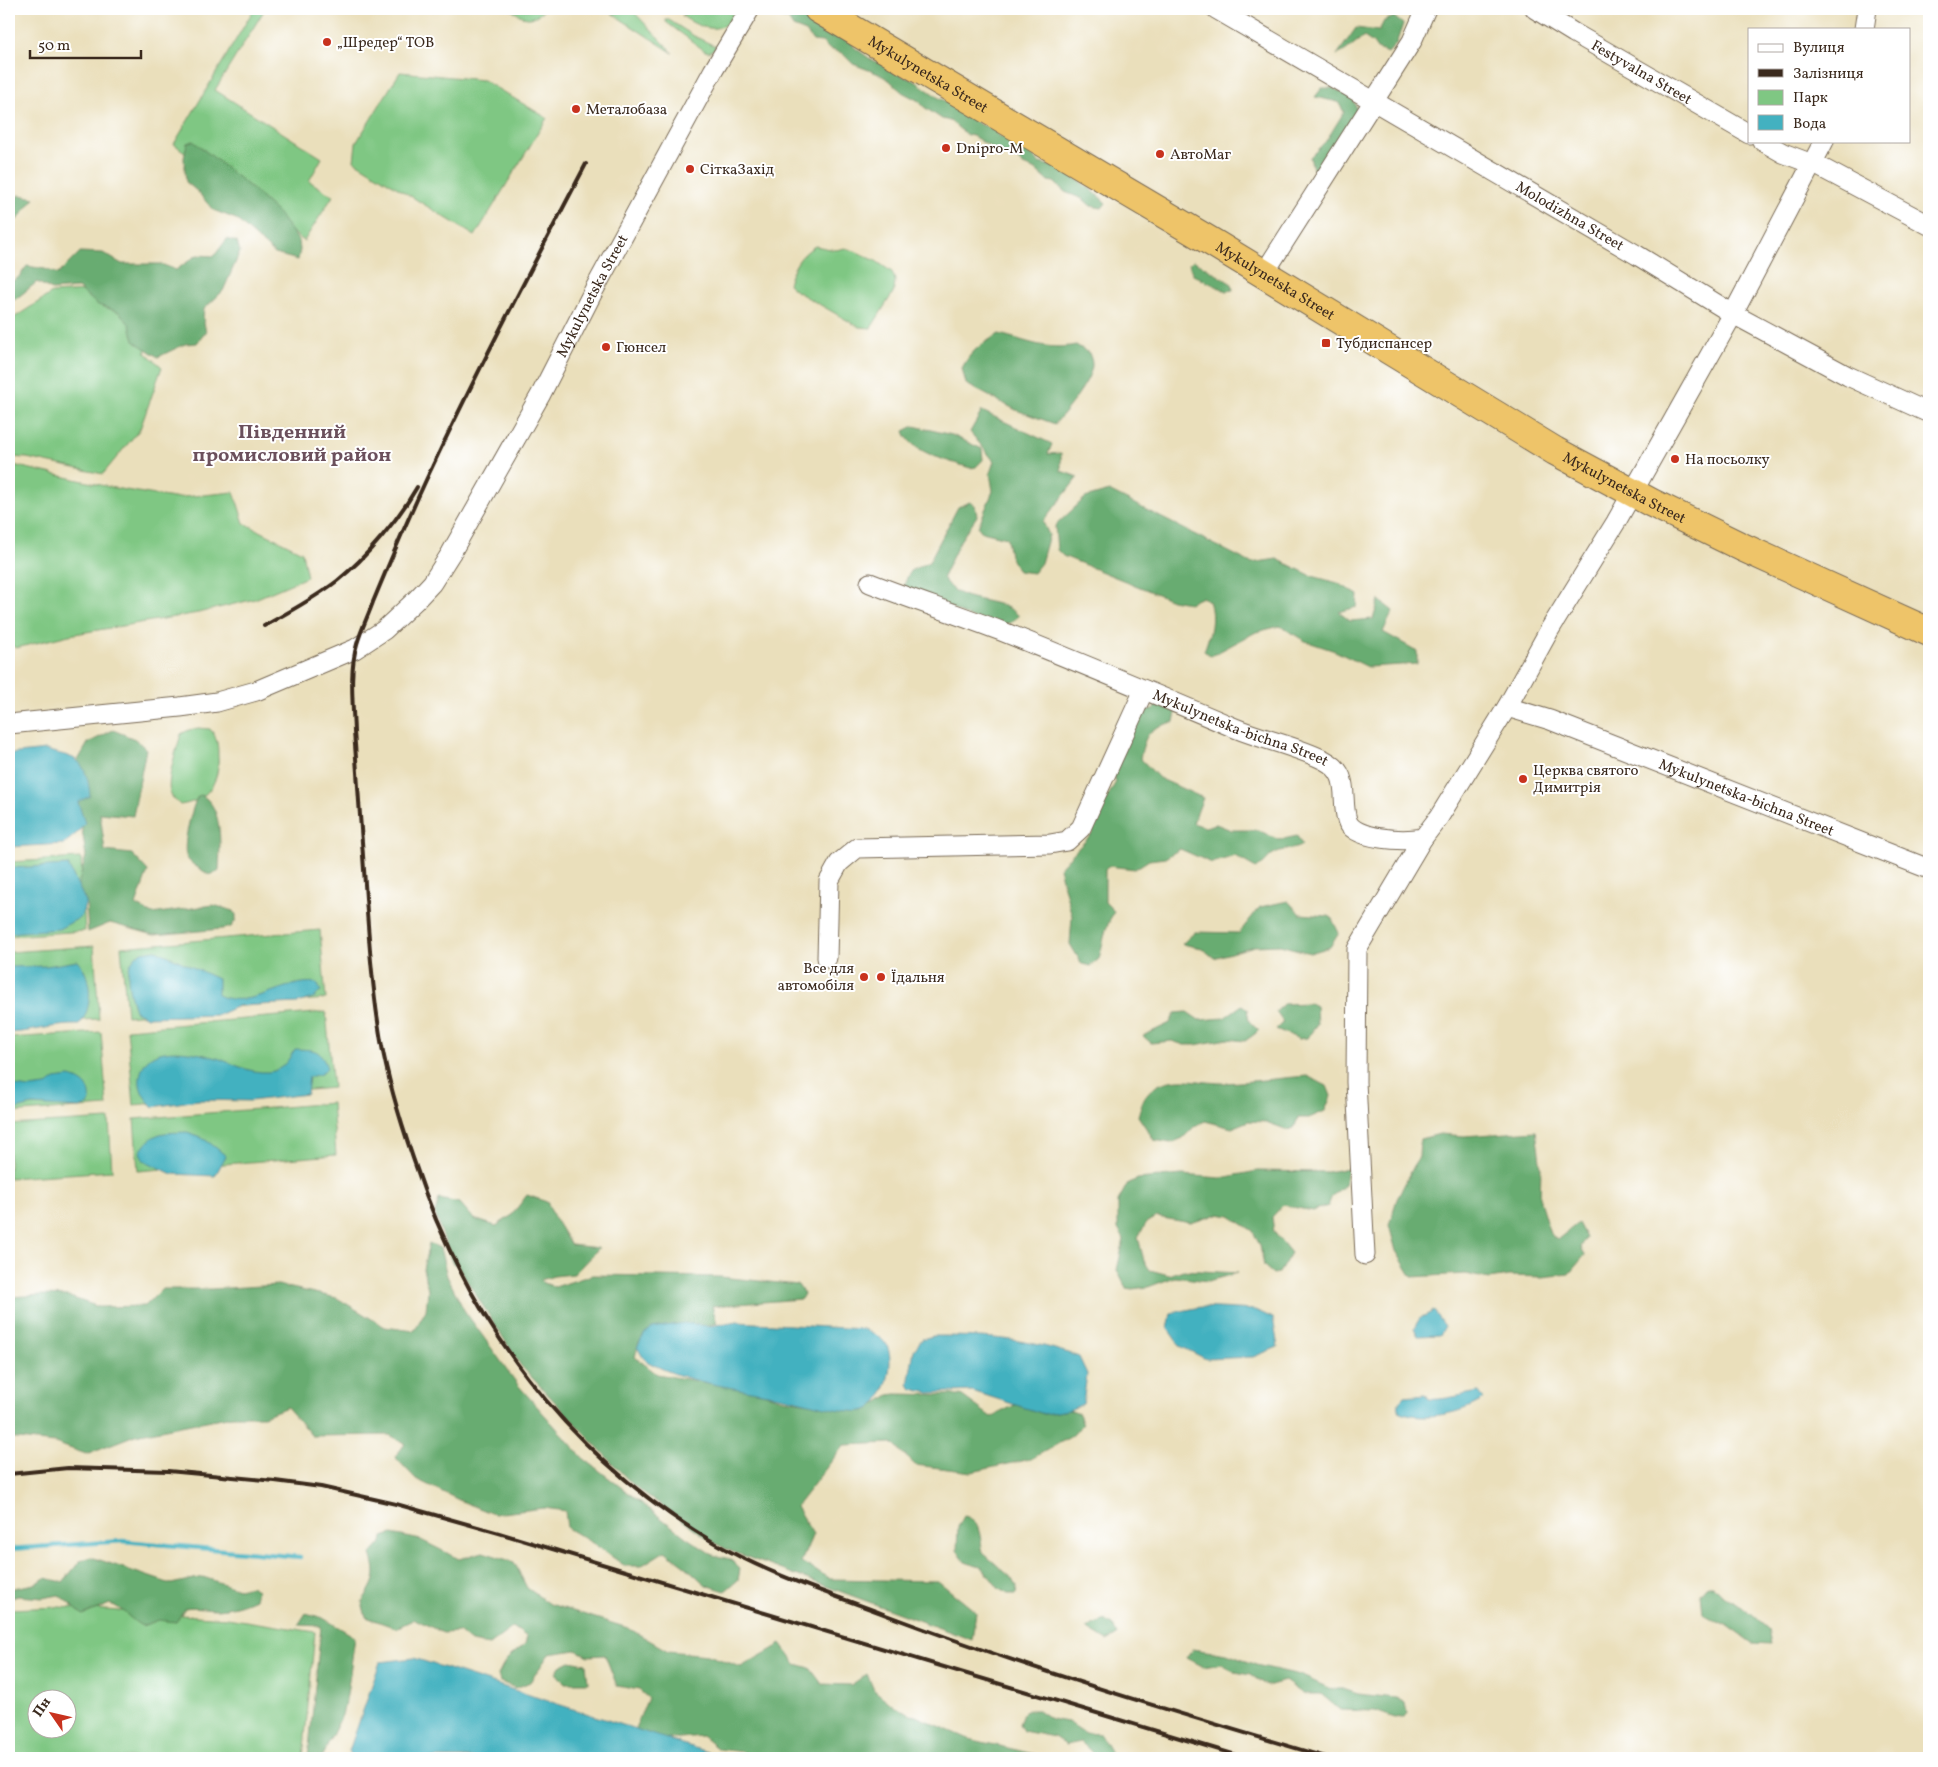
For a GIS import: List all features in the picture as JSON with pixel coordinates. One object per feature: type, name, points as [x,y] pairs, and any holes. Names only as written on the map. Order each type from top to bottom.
[{"type":"highway","name":"Mykulynetska Street","points":[[818,9],[1206,239],[1555,450],[1652,503],[1929,632]]},
{"type":"street","name":"Mykulynetska Street","points":[[9,724],[217,702],[256,691],[355,649],[384,630],[432,583],[541,394],[594,290],[717,64],[750,9]]},
{"type":"street","name":"Molodizhna Street","points":[[1216,9],[1637,255],[1733,314],[1848,376],[1929,413]]},
{"type":"street","points":[[1263,275],[1412,41],[1426,9]]},
{"type":"street","name":"Festyvalna Street","points":[[1535,9],[1748,133]]},
{"type":"street","points":[[1864,28],[1867,9]]},
{"type":"street","points":[[1764,142],[1783,153],[1820,167],[1929,225]]},
{"type":"street","points":[[1365,1255],[1356,1082],[1358,949],[1423,838],[1439,817],[1507,707],[1550,629],[1616,522],[1733,314],[1823,142]]},
{"type":"street","name":"Mykulynetska-bichna Street","points":[[870,583],[1000,631],[1238,729],[1325,760],[1337,770],[1344,782],[1347,820],[1353,829],[1368,835],[1406,841],[1423,838]]},
{"type":"street","points":[[827,958],[829,881],[839,863],[857,848],[1050,844],[1067,841],[1081,828],[1144,690]]},
{"type":"street","name":"Mykulynetska-bichna Street","points":[[1507,707],[1550,720],[1929,869]]},
{"type":"green space","points":[[254,9],[265,9],[215,90],[322,158],[309,181],[333,196],[304,241],[174,144]]},
{"type":"green space","points":[[510,9],[545,9],[535,16],[528,18]]},
{"type":"green space","points":[[605,9],[631,9],[673,53]]},
{"type":"green space","points":[[687,9],[737,9],[726,24],[712,28],[697,25],[682,16]]},
{"type":"green space","points":[[769,9],[785,9],[787,12],[795,11],[810,22],[823,26],[829,33],[837,33],[851,41],[854,47],[873,61],[889,65],[893,72],[915,81],[939,98],[952,104],[958,111],[967,113],[979,124],[994,129],[999,136],[1005,137],[1029,151],[1039,163],[1056,167],[1068,173],[1106,203],[1102,208],[1091,206],[1083,199],[1065,192],[1054,182],[1048,181],[1036,170],[1023,165],[1016,158],[1001,154],[973,136],[967,135],[950,121],[942,119],[879,74],[853,64],[842,53],[829,49],[822,42],[813,41],[806,32],[793,27],[788,19],[775,15]]},
{"type":"green space","points":[[1394,17],[1403,24],[1396,44],[1388,53],[1377,49],[1373,43],[1364,37],[1337,55],[1356,28],[1379,31],[1384,21]]},
{"type":"green space","points":[[666,20],[717,47],[709,52],[705,51],[666,22]]},
{"type":"green space","points":[[400,72],[483,80],[547,118],[475,236],[354,161],[356,143]]},
{"type":"green space","points":[[1322,88],[1333,88],[1353,99],[1357,110],[1322,170],[1313,169],[1310,157],[1326,141],[1344,112],[1338,102],[1315,97]]},
{"type":"green space","points":[[193,141],[249,186],[277,212],[299,241],[298,260],[275,254],[236,219],[213,210],[198,192],[186,182],[184,158],[187,143]]},
{"type":"green space","points":[[20,195],[35,198],[17,220],[9,214],[9,200]]},
{"type":"green space","points":[[227,239],[237,242],[240,252],[223,291],[204,309],[203,318],[206,332],[197,343],[185,344],[158,357],[134,341],[130,325],[119,312],[98,305],[78,288],[52,290],[37,282],[16,299],[12,299],[9,293],[9,283],[18,278],[27,266],[45,269],[58,274],[80,252],[103,253],[122,264],[161,264],[176,270],[197,255],[214,256]]},
{"type":"green space","points":[[815,246],[836,250],[845,248],[855,251],[876,261],[892,272],[895,280],[894,291],[871,328],[859,327],[796,291],[788,284],[798,262],[805,253]]},
{"type":"green space","points":[[1193,260],[1232,284],[1233,290],[1226,291],[1193,275],[1189,264]]},
{"type":"green space","points":[[103,290],[156,330],[145,352],[162,367],[140,429],[103,474],[27,458],[9,457],[9,321],[52,293]]},
{"type":"green space","points":[[999,334],[1046,346],[1065,347],[1076,345],[1089,353],[1092,364],[1088,378],[1078,395],[1055,424],[1016,410],[966,384],[962,368],[966,361],[978,348]]},
{"type":"green space","points":[[982,411],[1052,444],[1048,454],[1061,453],[1061,471],[1078,477],[1043,522],[1049,535],[1041,563],[1033,573],[1018,571],[1010,556],[1007,538],[982,532],[978,527],[993,491],[990,473],[994,461],[970,432]]},
{"type":"green space","points":[[914,426],[952,435],[982,449],[983,460],[976,467],[970,468],[922,451],[908,439],[904,431]]},
{"type":"green space","points":[[9,464],[114,488],[173,498],[234,492],[244,523],[302,552],[307,577],[255,599],[198,613],[69,635],[16,648],[9,644]]},
{"type":"green space","points":[[1109,491],[1251,563],[1277,559],[1312,576],[1338,583],[1358,595],[1357,607],[1339,612],[1350,621],[1373,619],[1379,600],[1393,611],[1383,632],[1417,651],[1417,664],[1368,667],[1335,651],[1305,641],[1280,626],[1256,632],[1211,656],[1204,651],[1212,620],[1209,601],[1202,597],[1189,603],[1172,600],[1063,556],[1057,550],[1055,526],[1085,498]]},
{"type":"green space","points":[[970,502],[975,505],[977,516],[960,541],[943,577],[949,586],[958,593],[1011,609],[1019,616],[1010,623],[992,626],[907,591],[904,585],[910,571],[929,562],[958,507]]},
{"type":"green space","points":[[1159,703],[1176,711],[1174,722],[1153,729],[1144,743],[1140,758],[1159,778],[1203,798],[1193,823],[1205,827],[1216,824],[1231,830],[1258,830],[1279,840],[1297,836],[1302,845],[1275,853],[1256,868],[1235,856],[1212,863],[1180,849],[1165,858],[1149,860],[1135,869],[1108,866],[1105,869],[1105,902],[1114,911],[1106,929],[1099,959],[1090,966],[1082,964],[1070,944],[1072,916],[1059,868],[1092,834],[1097,815],[1116,782],[1111,767],[1135,711],[1153,709]]},
{"type":"green space","points":[[198,728],[210,729],[216,738],[218,751],[217,774],[205,795],[190,803],[180,805],[170,793],[169,780],[172,764],[181,734]]},
{"type":"green space","points":[[113,730],[135,739],[146,749],[133,816],[100,813],[105,851],[132,854],[148,871],[136,905],[152,914],[213,905],[234,911],[236,920],[231,927],[154,935],[110,923],[88,932],[86,902],[77,889],[86,856],[73,769],[88,743]]},
{"type":"green space","points":[[201,795],[214,808],[219,828],[219,869],[218,872],[209,875],[191,863],[187,858],[185,846],[190,817],[198,796]]},
{"type":"green space","points":[[81,858],[85,931],[9,936],[9,862]]},
{"type":"green space","points":[[1288,901],[1300,914],[1331,917],[1339,933],[1330,947],[1310,953],[1280,945],[1254,946],[1214,958],[1202,948],[1182,944],[1195,932],[1239,933],[1260,907]]},
{"type":"green space","points":[[320,930],[326,999],[127,1016],[121,947]]},
{"type":"green space","points":[[94,946],[99,1019],[9,1024],[9,952]]},
{"type":"green space","points":[[1310,1003],[1316,1006],[1317,1025],[1307,1038],[1299,1039],[1276,1029],[1283,1022],[1276,1012],[1283,1004]]},
{"type":"green space","points":[[1242,1005],[1247,1009],[1249,1021],[1259,1031],[1245,1041],[1227,1039],[1195,1045],[1184,1045],[1172,1041],[1151,1043],[1143,1036],[1170,1023],[1175,1013],[1187,1012],[1199,1020],[1224,1018]]},
{"type":"green space","points":[[326,1012],[333,1088],[134,1105],[127,1029]]},
{"type":"green space","points":[[101,1032],[107,1106],[9,1113],[9,1038]]},
{"type":"green space","points":[[1307,1076],[1327,1086],[1331,1096],[1325,1111],[1309,1118],[1298,1118],[1294,1128],[1288,1130],[1266,1122],[1248,1121],[1232,1128],[1205,1121],[1195,1126],[1183,1138],[1171,1143],[1154,1140],[1138,1116],[1146,1095],[1160,1084],[1169,1081],[1186,1080],[1223,1083]]},
{"type":"green space","points":[[332,1103],[336,1155],[138,1171],[134,1119]]},
{"type":"green space","points":[[109,1119],[112,1171],[9,1178],[9,1125]]},
{"type":"green space","points":[[1536,1131],[1541,1168],[1540,1201],[1550,1234],[1557,1240],[1578,1223],[1586,1238],[1581,1247],[1585,1255],[1569,1274],[1543,1277],[1509,1276],[1489,1279],[1465,1274],[1412,1277],[1396,1251],[1389,1225],[1397,1199],[1419,1156],[1420,1139],[1440,1134],[1464,1136]]},
{"type":"green space","points":[[1348,1168],[1345,1185],[1332,1196],[1328,1206],[1312,1211],[1283,1205],[1272,1217],[1274,1232],[1291,1253],[1279,1273],[1273,1274],[1264,1266],[1260,1246],[1253,1231],[1230,1216],[1218,1214],[1191,1223],[1157,1217],[1147,1222],[1138,1237],[1144,1261],[1150,1270],[1169,1275],[1183,1270],[1238,1273],[1208,1281],[1175,1277],[1148,1287],[1132,1289],[1126,1288],[1117,1270],[1124,1239],[1118,1229],[1118,1201],[1128,1183],[1138,1179],[1182,1175],[1221,1178],[1257,1171],[1328,1172]]},
{"type":"green space","points":[[527,1195],[547,1202],[571,1245],[599,1248],[574,1274],[554,1276],[541,1280],[555,1287],[592,1275],[721,1277],[798,1285],[804,1294],[801,1299],[712,1306],[717,1323],[639,1342],[635,1357],[657,1374],[759,1392],[783,1399],[865,1411],[889,1395],[895,1394],[961,1395],[991,1417],[1017,1404],[1044,1414],[1069,1410],[1079,1414],[1083,1424],[1072,1436],[1031,1459],[972,1472],[915,1465],[892,1443],[844,1445],[796,1507],[813,1534],[801,1562],[830,1579],[938,1581],[976,1612],[972,1640],[728,1550],[713,1542],[633,1485],[521,1366],[457,1265],[452,1263],[435,1213],[439,1199],[460,1203],[474,1219],[496,1226],[511,1216]]},
{"type":"green space","points":[[429,1243],[440,1248],[447,1276],[464,1310],[518,1385],[583,1458],[687,1538],[713,1555],[730,1559],[740,1569],[738,1580],[725,1591],[706,1585],[665,1551],[641,1566],[625,1566],[567,1528],[565,1511],[544,1508],[494,1514],[461,1501],[416,1479],[395,1457],[405,1444],[390,1435],[312,1436],[287,1407],[264,1416],[232,1416],[135,1435],[86,1454],[55,1443],[9,1438],[9,1297],[67,1296],[99,1307],[145,1306],[162,1289],[211,1289],[278,1285],[337,1298],[385,1327],[414,1331],[426,1310],[428,1290],[423,1269]]},
{"type":"green space","points":[[964,1516],[970,1518],[977,1525],[983,1553],[1013,1579],[1017,1587],[1016,1594],[1008,1594],[999,1589],[983,1568],[965,1562],[957,1550],[958,1527]]},
{"type":"green space","points":[[392,1534],[421,1540],[459,1559],[483,1552],[514,1562],[527,1588],[550,1604],[628,1628],[668,1651],[708,1655],[741,1667],[781,1644],[796,1664],[810,1668],[822,1684],[851,1685],[867,1674],[874,1690],[895,1707],[969,1739],[1051,1758],[757,1758],[742,1752],[718,1749],[702,1736],[647,1741],[633,1733],[648,1698],[639,1690],[617,1686],[605,1655],[588,1656],[576,1650],[549,1654],[530,1682],[516,1688],[500,1682],[498,1675],[506,1660],[525,1644],[527,1637],[513,1627],[489,1645],[471,1642],[459,1632],[443,1633],[415,1619],[396,1628],[366,1617],[362,1602],[372,1585],[375,1574],[371,1554],[382,1542],[383,1537]]},
{"type":"green space","points":[[91,1557],[171,1584],[203,1577],[239,1589],[250,1586],[257,1590],[255,1599],[241,1605],[222,1609],[185,1608],[176,1622],[159,1620],[142,1626],[119,1608],[110,1604],[83,1615],[59,1595],[43,1598],[18,1596],[9,1599],[9,1589],[34,1584],[45,1578],[63,1582],[80,1561]]},
{"type":"green space","points":[[1708,1586],[1713,1586],[1724,1597],[1743,1607],[1768,1629],[1771,1644],[1752,1643],[1727,1625],[1703,1613],[1701,1594]]},
{"type":"green space","points":[[59,1607],[227,1618],[315,1632],[303,1758],[9,1758],[9,1609]]},
{"type":"green space","points":[[306,1613],[323,1618],[355,1637],[347,1695],[342,1715],[321,1758],[308,1758],[321,1626],[298,1625]]},
{"type":"green space","points":[[1104,1620],[1113,1625],[1117,1635],[1107,1641],[1086,1628]]},
{"type":"green space","points":[[1192,1649],[1227,1654],[1256,1665],[1300,1675],[1331,1689],[1343,1689],[1358,1694],[1396,1698],[1405,1703],[1407,1713],[1404,1717],[1395,1718],[1375,1711],[1340,1710],[1321,1694],[1303,1694],[1285,1681],[1267,1686],[1251,1675],[1235,1672],[1222,1664],[1203,1667],[1186,1658]]},
{"type":"green space","points":[[570,1661],[586,1664],[588,1683],[565,1683],[556,1673],[560,1666]]},
{"type":"green space","points":[[1027,1710],[1038,1710],[1051,1719],[1068,1722],[1085,1733],[1100,1734],[1110,1751],[1110,1758],[1098,1758],[1081,1742],[1066,1745],[1054,1737],[1023,1731],[1019,1724]]},
{"type":"water","points":[[46,750],[73,758],[84,769],[88,780],[90,796],[78,802],[85,823],[64,844],[9,847],[9,754]]},
{"type":"water","points":[[68,865],[86,902],[81,917],[59,929],[9,933],[9,868]]},
{"type":"water","points":[[156,950],[218,979],[218,995],[230,999],[255,997],[292,985],[305,983],[317,983],[321,991],[315,997],[298,1003],[238,1006],[218,1015],[147,1017],[135,1011],[129,988],[128,972],[134,958],[140,953]]},
{"type":"water","points":[[78,961],[83,968],[89,985],[87,1011],[79,1025],[9,1033],[9,967],[46,966]]},
{"type":"water","points":[[295,1049],[316,1051],[322,1057],[327,1068],[321,1074],[309,1077],[307,1094],[250,1101],[198,1100],[153,1107],[141,1088],[140,1077],[145,1063],[151,1057],[160,1053],[169,1051],[191,1052],[220,1059],[249,1070],[268,1072],[278,1070]]},
{"type":"water","points":[[70,1077],[79,1080],[89,1090],[89,1104],[80,1108],[32,1105],[9,1111],[9,1085],[29,1088],[46,1086],[55,1079]]},
{"type":"water","points":[[187,1132],[213,1145],[226,1156],[215,1176],[172,1174],[143,1160],[140,1152],[155,1136],[165,1133]]},
{"type":"water","points":[[1201,1307],[1255,1310],[1273,1318],[1278,1347],[1253,1357],[1206,1359],[1180,1346],[1168,1329],[1171,1313]]},
{"type":"water","points":[[1434,1311],[1445,1326],[1440,1335],[1418,1336],[1414,1328],[1420,1318]]},
{"type":"water","points":[[737,1322],[863,1329],[870,1332],[883,1340],[889,1354],[889,1373],[882,1394],[870,1408],[863,1411],[846,1411],[716,1385],[681,1376],[648,1362],[637,1347],[645,1333],[652,1328],[684,1323],[709,1326]]},
{"type":"water","points":[[933,1336],[1007,1339],[1043,1346],[1079,1357],[1087,1374],[1083,1404],[1069,1410],[1044,1414],[972,1391],[929,1393],[912,1389],[908,1385],[914,1350],[922,1339]]},
{"type":"water","points":[[1479,1392],[1484,1399],[1465,1409],[1454,1412],[1420,1416],[1410,1415],[1399,1410],[1399,1403],[1404,1396],[1426,1394],[1429,1399],[1434,1399]]},
{"type":"water","points":[[414,1658],[726,1758],[353,1758],[349,1751],[380,1662]]},
{"type":"waterway","points":[[9,1549],[123,1541],[300,1557]]},
{"type":"railway","points":[[586,164],[524,282],[426,480],[373,602],[359,639],[353,665],[354,732],[369,941],[377,1016],[384,1056],[403,1129],[435,1217],[462,1274],[492,1327],[528,1378],[567,1425],[612,1468],[660,1507],[713,1542],[755,1564],[820,1591],[941,1635],[1106,1691],[1329,1758]]},
{"type":"railway","points":[[264,626],[302,605],[337,581],[381,537],[401,512],[417,487]]},
{"type":"railway","points":[[9,1474],[68,1468],[168,1471],[321,1487],[396,1504],[499,1533],[1246,1758]]},
{"type":"place","name":"„Шредер“ ТОВ","points":[[327,42]]},
{"type":"place","name":"Металобаза","points":[[576,109]]},
{"type":"place","name":"Dnipro-M","points":[[946,148]]},
{"type":"place","name":"АвтоМаг","points":[[1160,154]]},
{"type":"place","name":"СіткаЗахід","points":[[690,169]]},
{"type":"place","name":"Тубдиспансер","points":[[1326,343]]},
{"type":"place","name":"Гюнсел","points":[[606,347]]},
{"type":"place","name":"На посьолку","points":[[1675,459]]},
{"type":"place","name":"Церква святого Димитрія","points":[[1523,779]]},
{"type":"place","name":"Все для автомобіля","points":[[864,977]]},
{"type":"place","name":"Їдальня","points":[[881,977]]},
{"type":"district","name":"Південний промисловий район","points":[[292,442]]}]
